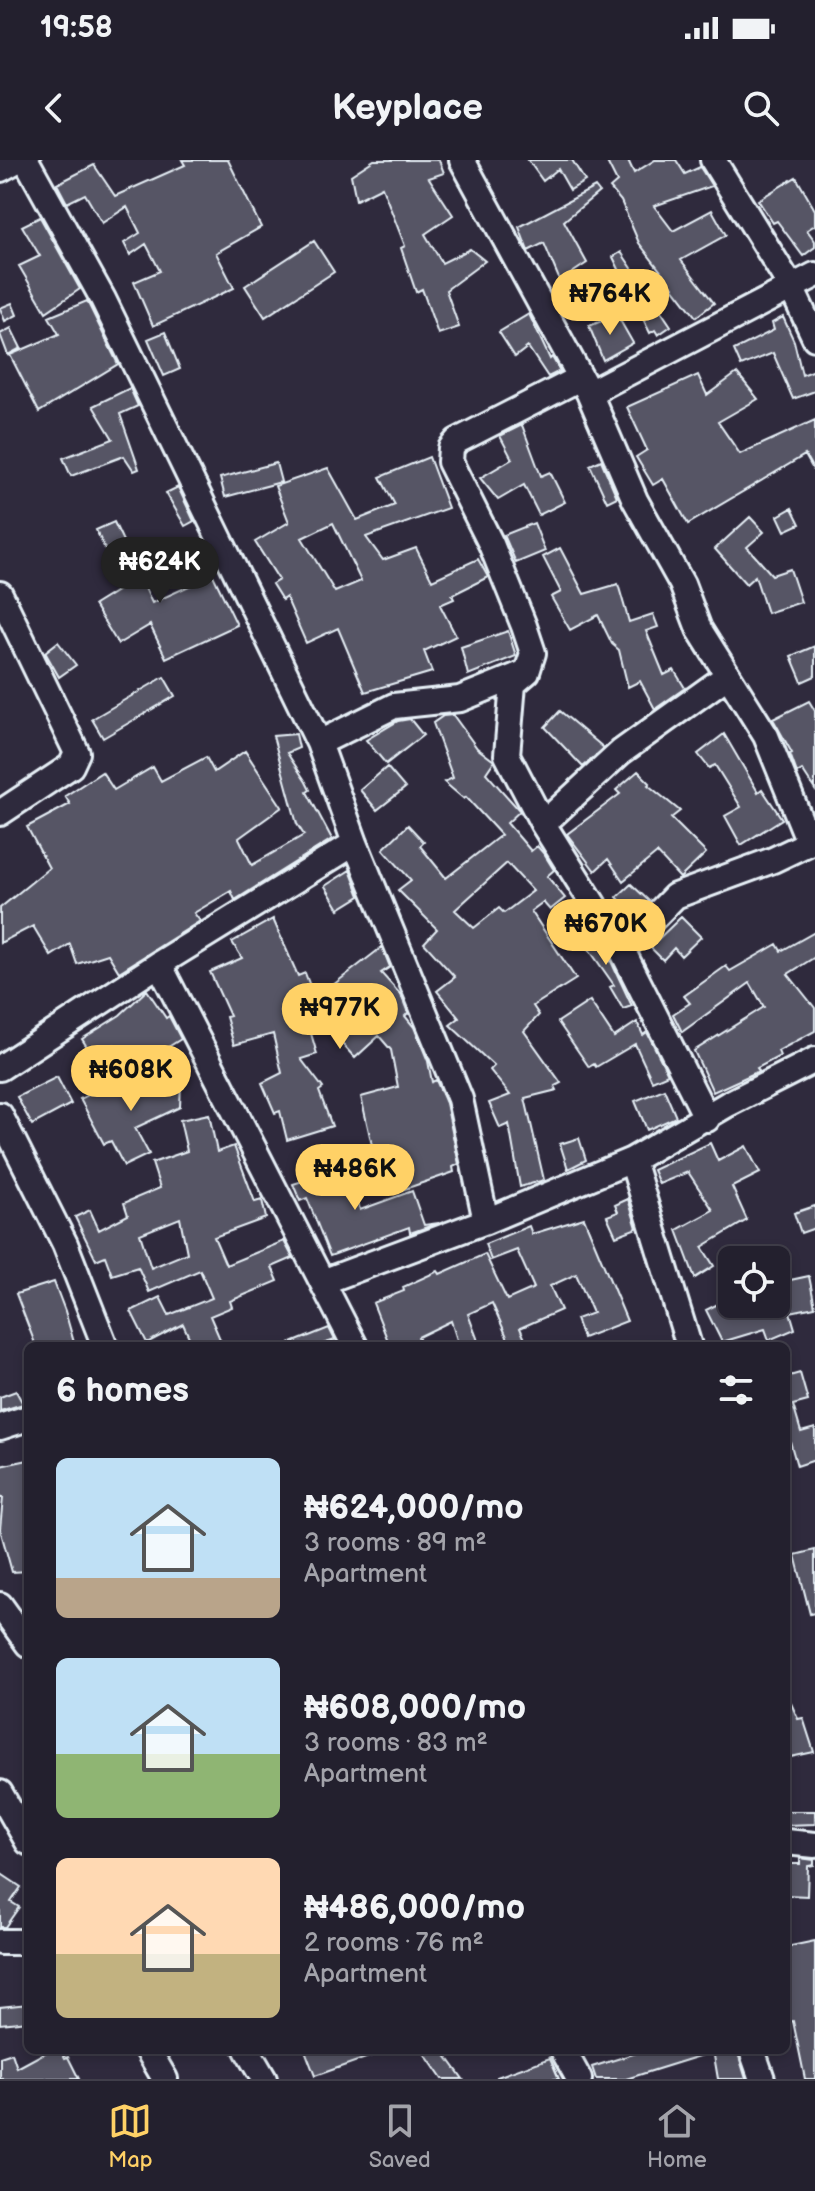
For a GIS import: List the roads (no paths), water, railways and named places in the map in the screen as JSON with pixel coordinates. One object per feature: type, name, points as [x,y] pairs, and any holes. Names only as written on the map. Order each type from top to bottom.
[{"type":"main road","points":[[0,166],[11,160]]},
{"type":"street","points":[[26,160],[110,312],[319,743],[355,843],[460,1099],[486,1221]]},
{"type":"street","points":[[462,160],[585,385],[635,500],[682,584],[699,629],[766,736],[812,841],[773,860],[675,896],[622,950]]},
{"type":"street","points":[[713,160],[790,285],[815,338]]},
{"type":"street","points":[[707,1119],[674,1047],[622,950],[543,824],[507,755],[513,684],[527,672],[533,653],[491,544],[450,462],[451,448],[457,441],[585,385],[815,275]]},
{"type":"street","points":[[0,594],[77,753],[71,766],[0,813]]},
{"type":"street","points":[[319,743],[394,706],[460,699],[527,672]]},
{"type":"street","points":[[543,824],[621,752],[727,676]]},
{"type":"street","points":[[0,1068],[159,964],[355,843]]},
{"type":"street","points":[[159,964],[325,1281],[353,1342]]},
{"type":"street","points":[[325,1281],[486,1221],[632,1160],[728,1104],[815,1060]]},
{"type":"street","points":[[0,1115],[65,1244],[103,1342]]},
{"type":"street","points":[[632,1160],[688,1342]]},
{"type":"street","points":[[0,1427],[24,1419]]},
{"type":"street","points":[[0,1793],[24,1835]]},
{"type":"street","points":[[790,1842],[815,1845]]},
{"type":"street","points":[[0,1942],[24,1942]]},
{"type":"street","points":[[150,2054],[165,2079]]},
{"type":"street","points":[[249,2054],[264,2079]]},
{"type":"street","points":[[565,2054],[579,2079]]},
{"type":"street","points":[[753,2054],[762,2079]]}]
